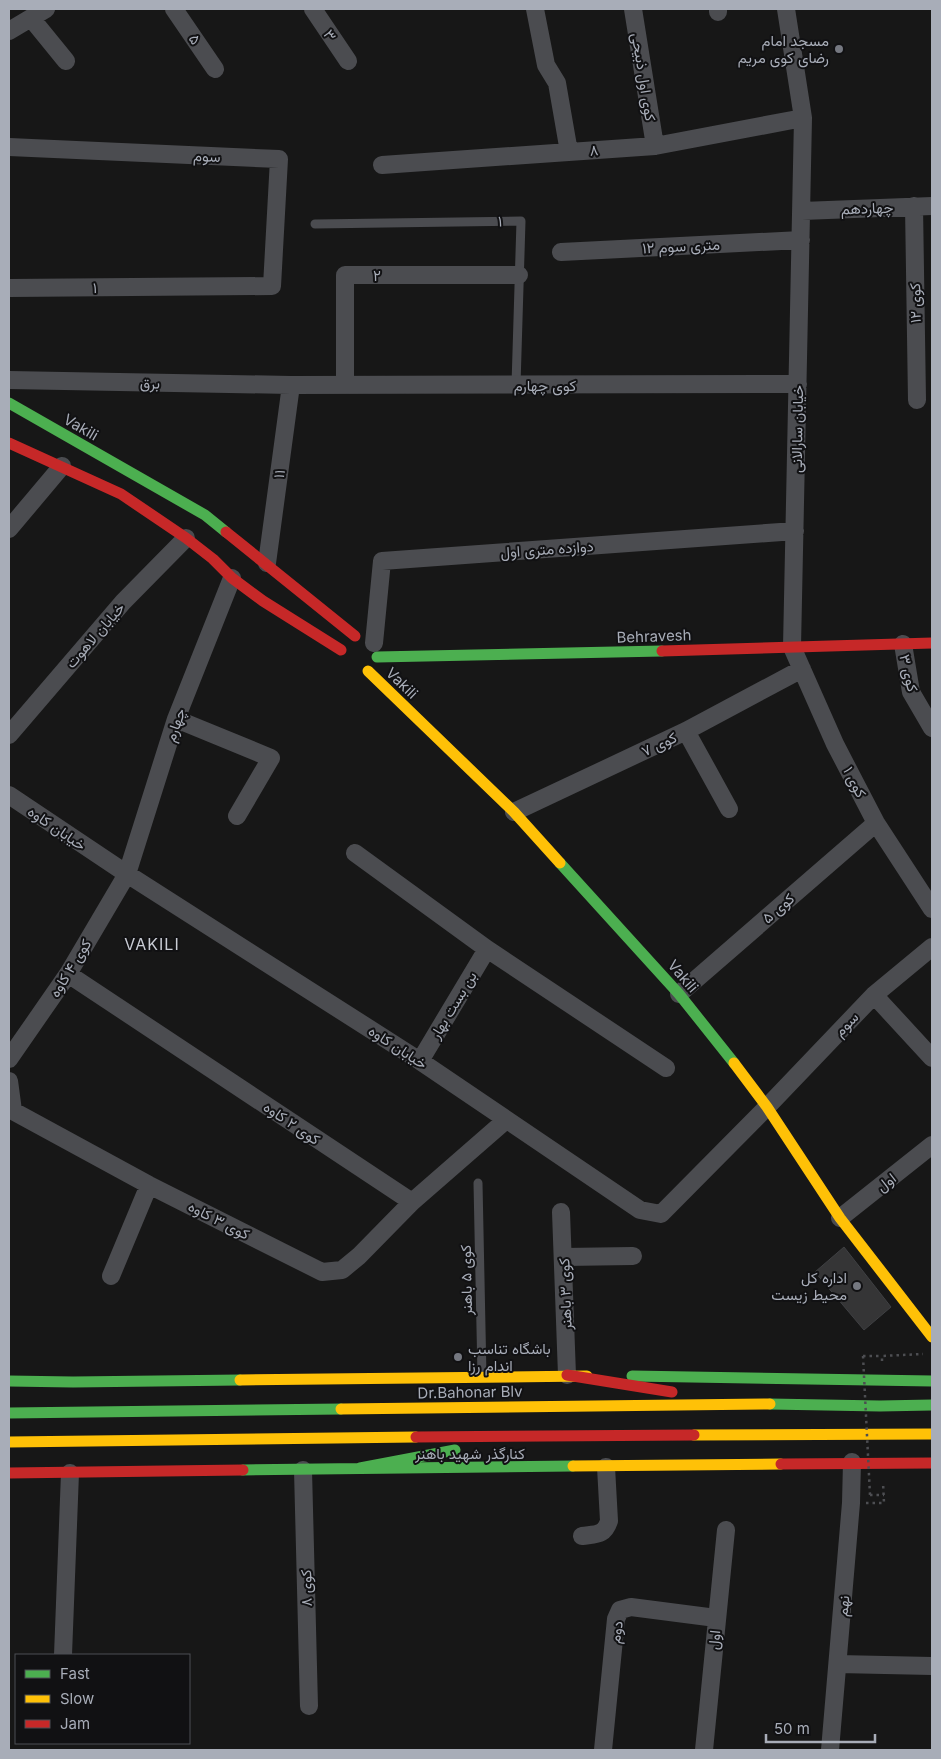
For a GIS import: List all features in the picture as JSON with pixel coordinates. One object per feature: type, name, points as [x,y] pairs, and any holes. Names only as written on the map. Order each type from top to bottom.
[{"type":"main road","name":"Vakili","points":[[9,403],[204,515],[267,563],[355,636],[366,636],[376,650],[376,663],[363,672],[514,812],[680,994],[766,1107],[840,1218],[932,1337]]},
{"type":"main road","points":[[9,443],[121,494],[186,538],[213,559],[232,578],[341,655],[346,641],[355,636]]},
{"type":"main road","name":"Behravesh","points":[[376,650],[792,647],[932,643]]},
{"type":"main road","points":[[567,1376],[752,1404]]},
{"type":"main road","points":[[9,1381],[93,1382],[567,1376],[932,1381]]},
{"type":"main road","name":"Dr.Bahonar Blv","points":[[9,1413],[752,1404],[932,1405]]},
{"type":"main road","points":[[9,1442],[932,1434]]},
{"type":"main road","points":[[360,1468],[532,1436]]},
{"type":"main road","name":"کنارگذر شهید باهنر","points":[[9,1473],[606,1467],[852,1462],[932,1463]]},
{"type":"street","points":[[9,30],[46,9]]},
{"type":"street","name":"۵","points":[[174,9],[215,69]]},
{"type":"street","name":"۳","points":[[313,9],[348,61]]},
{"type":"street","points":[[535,9],[546,65],[557,83],[570,152]]},
{"type":"street","name":"کوی اول ذبیحی","points":[[633,9],[655,146]]},
{"type":"street","name":"خیابان سارالانی","points":[[786,9],[803,118],[802,240],[792,647]]},
{"type":"street","points":[[31,18],[66,61]]},
{"type":"street","name":"۸","points":[[382,165],[655,146],[803,118]]},
{"type":"street","name":"سوم","points":[[9,147],[279,159],[272,286]]},
{"type":"street","name":"کوی ۱۲","points":[[914,206],[917,400]]},
{"type":"street","name":"چهاردهم","points":[[802,211],[932,206]]},
{"type":"street","name":"۱۲ متری سوم","points":[[561,252],[802,240]]},
{"type":"street","name":"۲","points":[[345,385],[345,275],[519,275]]},
{"type":"street","name":"۱","points":[[9,288],[272,286]]},
{"type":"street","name":"برق","points":[[9,380],[291,385]]},
{"type":"street","name":"کوی چهارم","points":[[291,385],[798,384]]},
{"type":"street","name":"۱۱","points":[[267,563],[291,385]]},
{"type":"street","points":[[9,529],[62,466]]},
{"type":"street","name":"دوازده متری اول","points":[[376,650],[382,561],[794,531]]},
{"type":"street","name":"خیابان لاهوت","points":[[9,735],[123,602],[186,538]]},
{"type":"street","name":"چهارم","points":[[127,874],[176,719],[232,578]]},
{"type":"street","name":"کوی ۳","points":[[903,644],[911,692],[932,728]]},
{"type":"street","name":"کوی ۱","points":[[792,647],[836,744],[876,823],[927,893],[932,909]]},
{"type":"street","name":"کوی ۷","points":[[514,812],[686,731],[802,669]]},
{"type":"street","points":[[176,719],[271,758],[237,816]]},
{"type":"street","points":[[686,731],[729,809]]},
{"type":"street","name":"خیابان کاوه","points":[[9,795],[127,874],[420,1061],[640,1210],[661,1214],[766,1107]]},
{"type":"street","name":"کوی ۵","points":[[680,994],[876,823]]},
{"type":"street","points":[[355,853],[487,949],[666,1068]]},
{"type":"street","name":"کوی ۴ کاوه","points":[[9,1058],[68,974],[127,874]]},
{"type":"street","name":"سوم","points":[[766,1107],[874,995],[932,947]]},
{"type":"street","name":"بن بست بهار","points":[[420,1061],[487,949]]},
{"type":"street","name":"کوی ۲ کاوه","points":[[68,974],[412,1202]]},
{"type":"street","points":[[874,995],[932,1058]]},
{"type":"street","name":"کوی ۳ کاوه","points":[[9,1081],[13,1111],[149,1185],[322,1272],[342,1270],[359,1256],[412,1202]]},
{"type":"street","points":[[412,1202],[506,1120]]},
{"type":"street","name":"اول","points":[[840,1218],[932,1145]]},
{"type":"street","points":[[111,1276],[149,1185]]},
{"type":"street","name":"کوی ۳ باهنر","points":[[562,1212],[567,1376]]},
{"type":"street","points":[[564,1256],[633,1256]]},
{"type":"street","name":"نهم","points":[[830,1750],[851,1503],[852,1462]]},
{"type":"street","points":[[582,1536],[599,1534],[606,1528],[609,1520],[606,1467]]},
{"type":"street","name":"کوی ۸","points":[[304,1470],[308,1706]]},
{"type":"street","points":[[63,1654],[70,1473]]},
{"type":"street","name":"اول","points":[[704,1750],[726,1530]]},
{"type":"street","name":"دوم","points":[[603,1750],[616,1619],[620,1610],[631,1607],[716,1618]]},
{"type":"street","points":[[838,1664],[932,1666]]},
{"type":"lane","name":"۱","points":[[315,224],[521,221],[516,385]]},
{"type":"lane","name":"کوی ۵ باهنر","points":[[478,1183],[482,1377]]},
{"type":"path","points":[[884,1495],[870,1495],[863,1356],[924,1354]]},
{"type":"path","points":[[882,1356],[883,1380]]},
{"type":"path","points":[[851,1503],[884,1503],[882,1463]]},
{"type":"building","name":"اداره کل محیط زیست","points":[[844,1247],[891,1307],[864,1330],[815,1272]]},
{"type":"traffic: fast","points":[[9,403],[205,515],[226,532]]},
{"type":"traffic: fast","points":[[377,657],[662,651]]},
{"type":"traffic: fast","points":[[560,863],[679,994],[734,1063]]},
{"type":"traffic: fast","points":[[632,1376],[932,1381]]},
{"type":"traffic: fast","points":[[9,1381],[240,1380]]},
{"type":"traffic: fast","points":[[770,1404],[932,1405]]},
{"type":"traffic: fast","points":[[9,1413],[341,1409]]},
{"type":"traffic: fast","points":[[360,1468],[455,1450]]},
{"type":"traffic: fast","points":[[243,1470],[573,1466]]},
{"type":"traffic: slow","points":[[368,671],[514,812],[560,863]]},
{"type":"traffic: slow","points":[[734,1063],[767,1107],[840,1218],[932,1337]]},
{"type":"traffic: slow","points":[[240,1380],[587,1376]]},
{"type":"traffic: slow","points":[[341,1409],[770,1404]]},
{"type":"traffic: slow","points":[[694,1435],[932,1434]]},
{"type":"traffic: slow","points":[[9,1442],[416,1437]]},
{"type":"traffic: slow","points":[[573,1466],[781,1464]]},
{"type":"traffic: jam","points":[[9,443],[121,494],[186,538],[213,559],[232,578],[263,601],[341,650]]},
{"type":"traffic: jam","points":[[226,532],[355,636]]},
{"type":"traffic: jam","points":[[662,651],[932,643]]},
{"type":"traffic: jam","points":[[567,1375],[672,1392]]},
{"type":"traffic: jam","points":[[416,1437],[694,1435]]},
{"type":"traffic: jam","points":[[781,1464],[932,1463]]},
{"type":"traffic: jam","points":[[9,1473],[243,1470]]},
{"type":"place","name":"مسجد امام رضای کوی مریم","points":[[839,49]]},
{"type":"place","name":"اداره کل محیط زیست","points":[[857,1286]]},
{"type":"place","name":"باشگاه تناسب اندام رزا","points":[[458,1357]]},
{"type":"district","name":"VAKILI","points":[[152,944]]}]
